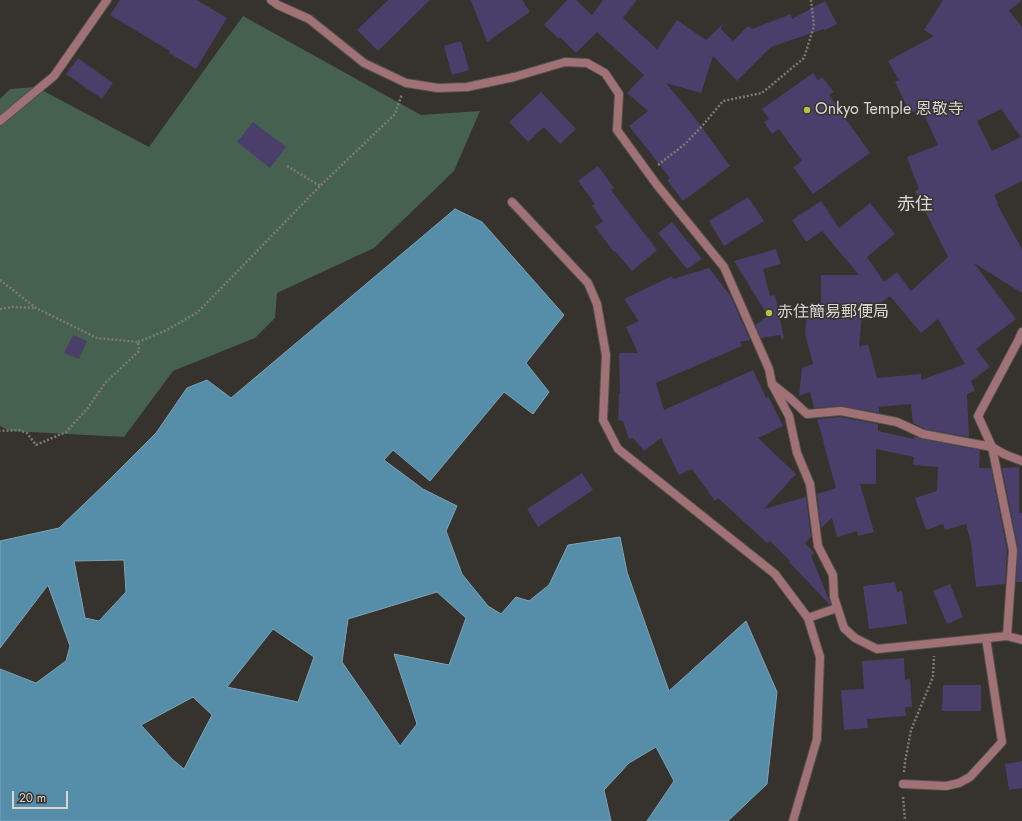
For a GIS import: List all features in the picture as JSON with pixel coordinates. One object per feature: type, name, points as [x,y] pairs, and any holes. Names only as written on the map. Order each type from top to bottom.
[{"type":"street","points":[[0,121],[54,76],[107,0]]},
{"type":"street","points":[[271,0],[278,5],[309,19],[364,63],[406,83],[438,88],[467,87],[514,77],[565,62],[588,63],[605,73],[619,94],[617,130],[657,185],[724,267],[769,369],[772,384],[789,416],[797,453],[810,484],[818,546],[833,575],[834,597],[844,628],[855,638],[877,648],[934,644],[1007,636],[1022,640]]},
{"type":"street","points":[[512,202],[588,283],[597,304],[606,355],[603,420],[618,450],[775,574],[808,618],[820,658],[818,739],[793,821]]},
{"type":"street","points":[[1007,636],[1013,550],[992,447],[978,416],[1022,332]]},
{"type":"street","points":[[772,384],[807,414],[841,411],[897,422],[923,434],[992,447],[1004,454],[1022,461]]},
{"type":"street","points":[[808,618],[837,608]]},
{"type":"street","points":[[903,784],[946,786],[959,783],[970,778],[1002,742],[986,638]]},
{"type":"path","points":[[648,172],[685,144],[704,125],[722,102],[762,93],[804,58],[814,26],[810,0]]},
{"type":"path","points":[[0,280],[36,308],[97,338],[138,342],[165,331],[198,312],[320,186],[395,114],[406,83]]},
{"type":"path","points":[[287,166],[320,186]]},
{"type":"path","points":[[0,309],[12,307],[36,308]]},
{"type":"path","points":[[0,431],[19,430],[27,434],[36,445],[66,432],[87,409],[104,383],[139,351],[138,342]]},
{"type":"path","points":[[905,821],[903,784],[904,762],[911,730],[933,677],[934,644]]},
{"type":"green space","points":[[243,16],[421,115],[480,111],[454,171],[374,248],[277,293],[275,318],[255,338],[173,371],[124,437],[10,431],[0,426],[0,99],[10,89],[36,87],[149,147]]},
{"type":"water","points":[[455,209],[482,222],[564,315],[526,363],[549,392],[533,414],[504,392],[430,481],[393,450],[384,460],[423,489],[457,506],[446,531],[462,574],[488,606],[501,614],[516,597],[529,601],[549,585],[568,545],[620,537],[627,572],[669,691],[746,621],[777,692],[767,784],[728,821],[647,821],[674,781],[656,747],[629,763],[604,790],[611,821],[0,821],[0,669],[36,683],[66,661],[70,646],[48,585],[0,648],[0,541],[59,528],[156,433],[187,388],[207,380],[231,398]],"holes":[[[124,560],[126,592],[99,621],[85,618],[74,561]],[[437,592],[466,618],[449,665],[394,654],[417,724],[400,746],[342,662],[348,619]],[[273,629],[314,657],[298,702],[227,687]],[[193,697],[212,715],[184,769],[172,759],[141,725]]]},
{"type":"building","points":[[120,0],[197,0],[227,18],[196,69],[169,53],[170,51],[110,15]]},
{"type":"building","points":[[388,0],[430,0],[378,51],[357,30]]},
{"type":"building","points":[[471,0],[522,0],[530,12],[487,42]]},
{"type":"building","points":[[567,0],[576,0],[592,15],[603,0],[637,0],[623,18],[657,49],[677,20],[706,40],[723,24],[721,29],[733,41],[748,26],[752,29],[791,14],[792,19],[825,1],[837,24],[825,30],[824,29],[771,47],[737,81],[713,56],[701,93],[666,83],[695,118],[730,166],[683,201],[667,180],[670,178],[629,126],[648,111],[627,93],[644,75],[597,32],[576,53],[560,37],[559,39],[544,25]]},
{"type":"building","points":[[943,0],[1022,0],[1009,11],[1022,27],[1022,181],[994,195],[998,203],[997,204],[1022,249],[1022,293],[974,263],[1016,319],[976,349],[990,367],[971,381],[975,391],[967,394],[969,437],[925,429],[913,423],[911,404],[879,407],[879,413],[842,406],[814,408],[810,392],[799,396],[802,368],[813,364],[805,334],[808,305],[821,306],[821,275],[859,275],[822,231],[806,242],[792,220],[821,201],[839,228],[870,203],[895,234],[867,257],[884,282],[897,272],[911,291],[948,257],[915,191],[919,189],[907,157],[938,145],[921,108],[910,113],[895,82],[899,80],[888,61],[934,36],[924,30]],"holes":[[[1001,109],[1021,137],[992,151],[977,121]],[[890,296],[921,333],[938,319],[965,364],[921,380],[921,374],[877,378],[868,344],[859,347],[862,316]]]},
{"type":"building","points":[[461,41],[469,70],[452,75],[444,46]]},
{"type":"building","points":[[78,58],[113,83],[102,99],[66,74]]},
{"type":"building","points":[[813,73],[818,80],[822,77],[834,92],[829,95],[870,153],[813,194],[793,167],[802,161],[779,129],[772,134],[764,122],[769,119],[762,109]]},
{"type":"building","points":[[541,92],[576,129],[560,144],[544,127],[528,142],[509,122]]},
{"type":"building","points":[[253,122],[286,147],[270,168],[237,142]]},
{"type":"building","points":[[598,166],[614,188],[611,190],[657,250],[632,271],[615,251],[614,252],[595,227],[603,221],[592,206],[595,204],[578,181]]},
{"type":"building","points":[[748,197],[764,221],[724,246],[709,221]]},
{"type":"building","points":[[672,222],[702,259],[687,269],[658,233]]},
{"type":"building","points":[[776,249],[781,264],[763,269],[770,296],[775,295],[784,338],[782,339],[780,335],[765,336],[765,338],[761,338],[755,325],[768,316],[734,261]]},
{"type":"building","points":[[709,268],[730,295],[750,340],[740,342],[742,346],[656,383],[664,410],[753,370],[766,398],[768,396],[783,426],[758,438],[796,474],[764,509],[806,497],[811,537],[805,543],[814,553],[811,556],[831,604],[830,605],[770,541],[767,543],[718,498],[715,501],[692,469],[679,475],[661,438],[644,451],[633,438],[629,439],[623,421],[618,420],[620,393],[619,353],[638,353],[626,327],[639,321],[624,299],[672,276],[673,279]]},
{"type":"building","points":[[73,335],[87,341],[79,359],[64,353]]},
{"type":"building","points":[[841,417],[878,424],[878,431],[914,439],[914,436],[922,439],[980,450],[979,468],[991,468],[1007,550],[1005,584],[976,587],[971,543],[966,524],[945,530],[943,524],[926,530],[915,498],[937,491],[938,467],[913,465],[914,457],[876,449],[876,484],[860,484],[874,532],[858,536],[857,531],[837,537],[832,518],[821,528],[817,494],[836,488],[817,419]]},
{"type":"building","points":[[1019,467],[1019,513],[1022,513],[1022,582],[1016,582],[1018,549],[1002,468]]},
{"type":"building","points":[[582,473],[593,490],[538,527],[527,509]]},
{"type":"building","points":[[895,582],[897,592],[902,591],[907,624],[869,629],[863,586]]},
{"type":"building","points":[[950,584],[963,617],[947,624],[933,591]]},
{"type":"building","points":[[904,658],[905,680],[910,679],[912,707],[905,707],[906,716],[867,719],[868,728],[844,730],[841,690],[864,689],[862,661]]},
{"type":"building","points":[[943,685],[981,685],[981,711],[942,711]]},
{"type":"building","points":[[1022,761],[1022,788],[1009,790],[1005,764]]},
{"type":"place","name":"Onkyo Temple 恩敬寺","points":[[807,110]]},
{"type":"place","name":"赤住簡易郵便局","points":[[769,313]]},
{"type":"district","name":"赤住","points":[[915,206]]}]
